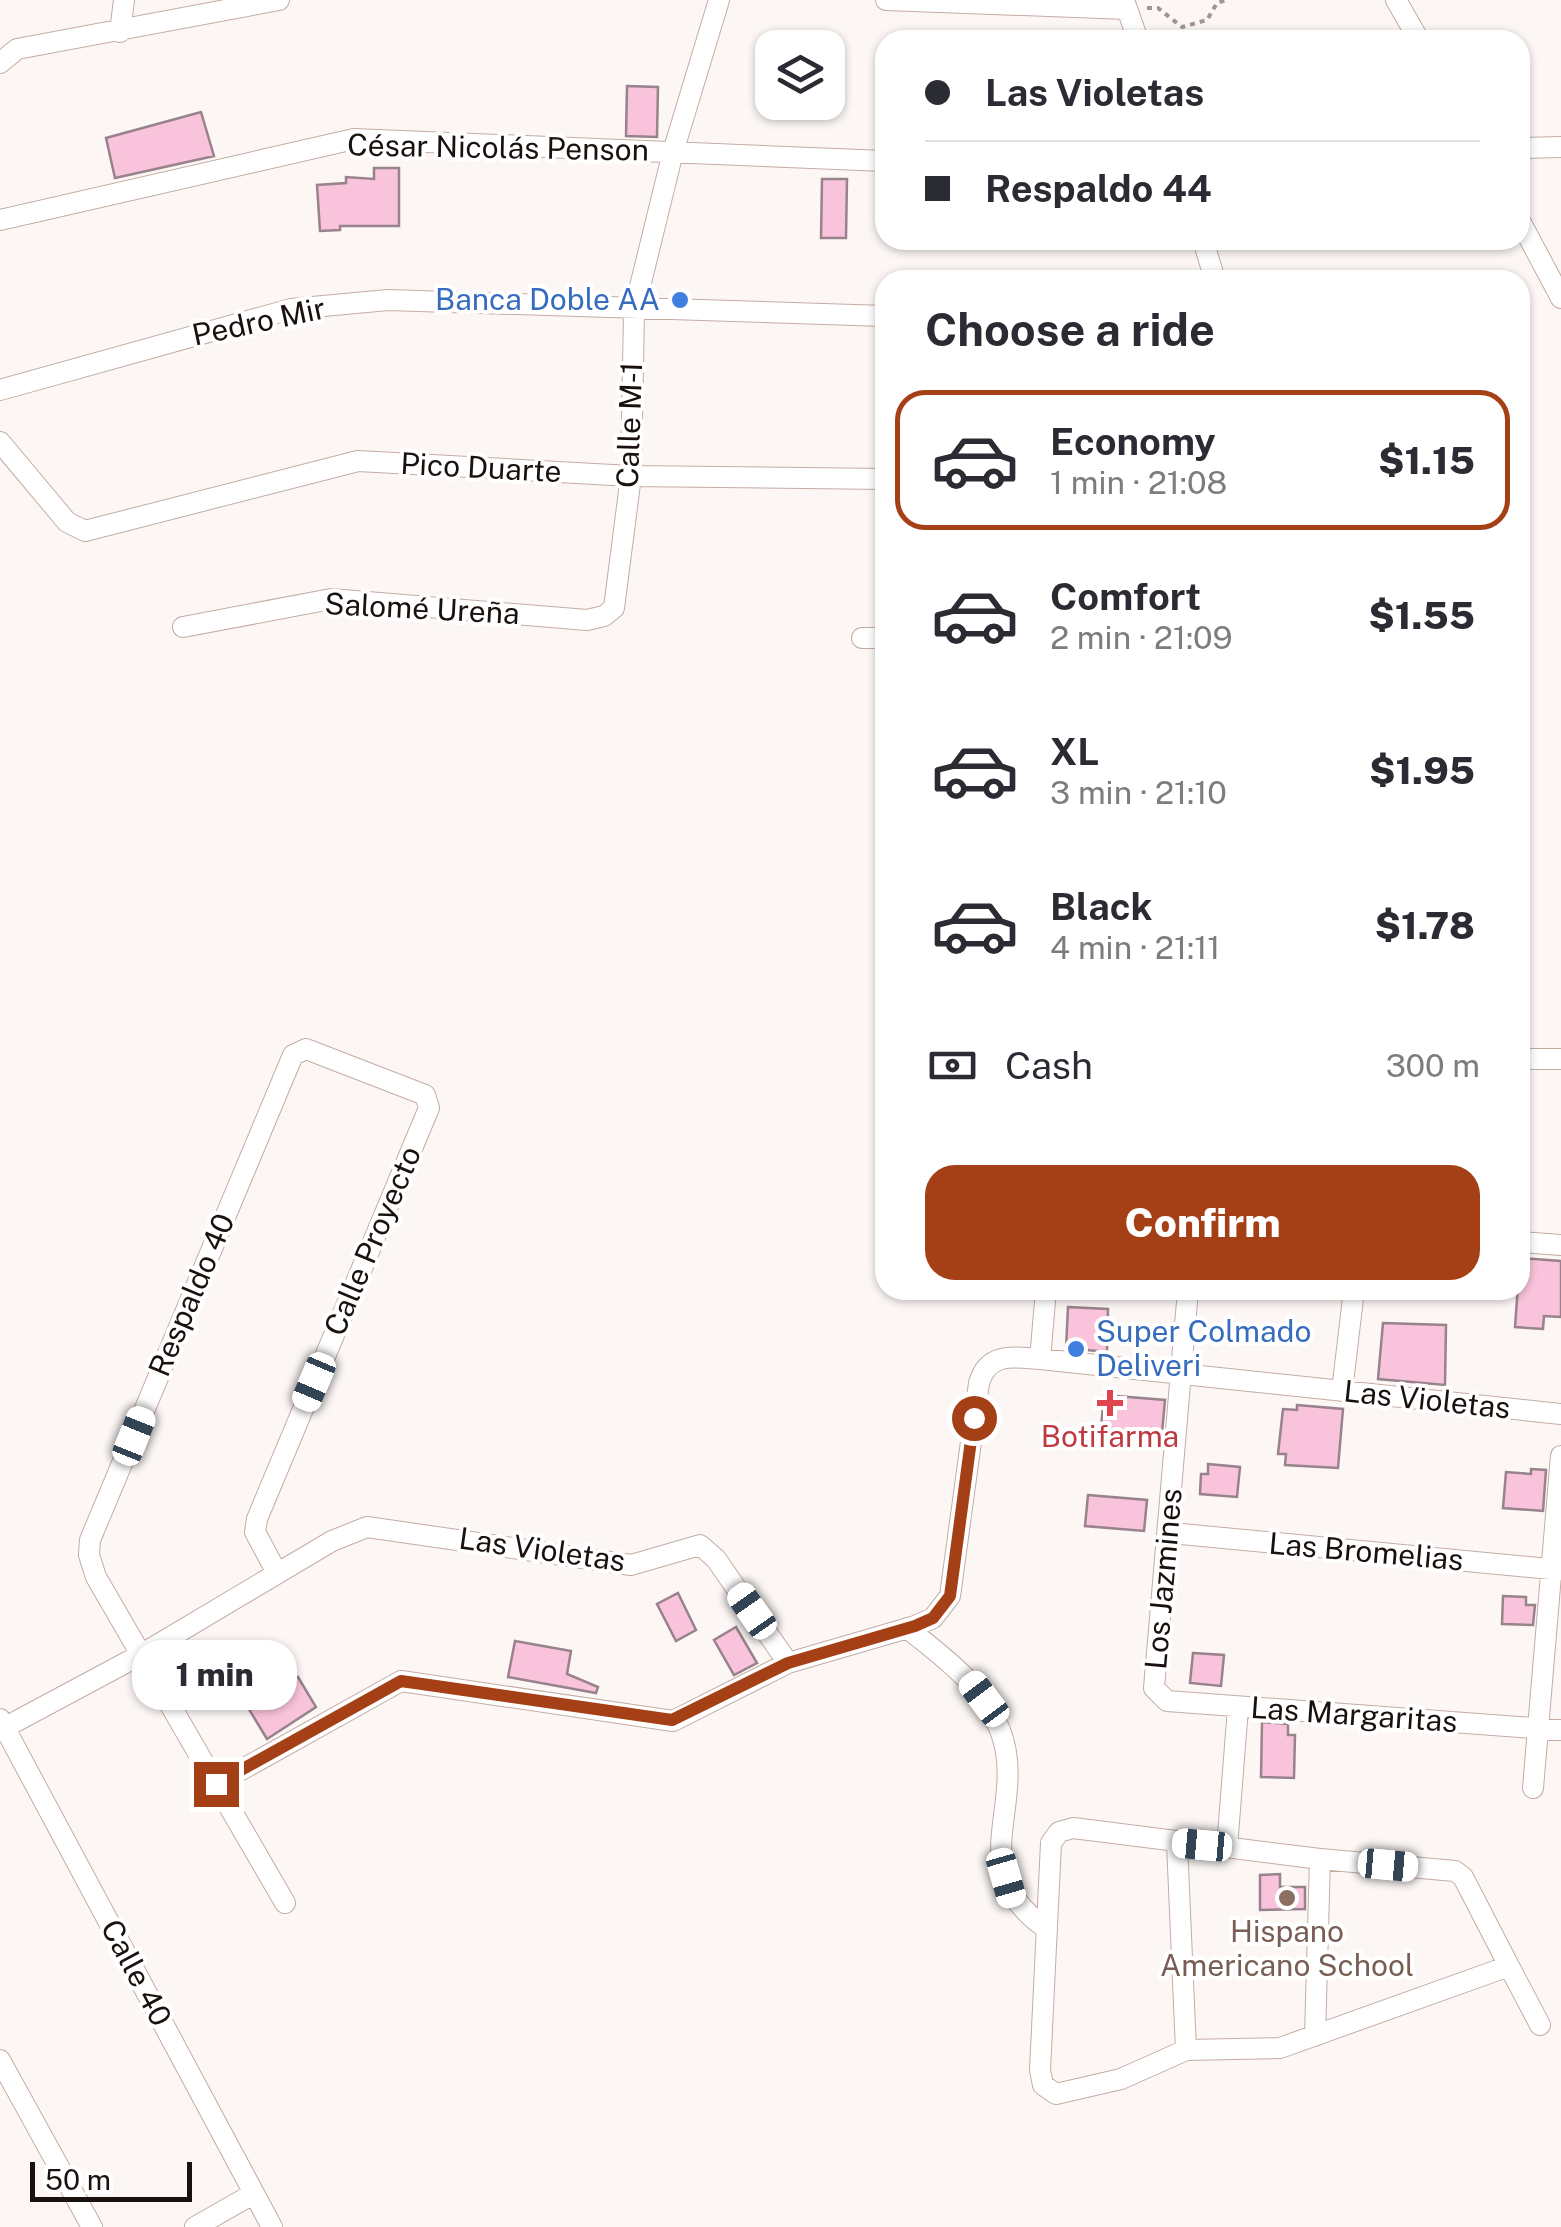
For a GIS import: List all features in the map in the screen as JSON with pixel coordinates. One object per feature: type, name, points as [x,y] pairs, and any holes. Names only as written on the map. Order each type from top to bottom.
[{"type":"street","points":[[120,32],[124,0]]},
{"type":"street","points":[[0,63],[17,48],[279,0]]},
{"type":"street","name":"Calle M-1","points":[[604,616],[614,608],[631,476],[634,311],[672,152],[719,0]]},
{"type":"street","points":[[886,0],[1126,4],[1135,30]]},
{"type":"street","points":[[1396,0],[1413,30]]},
{"type":"street","name":"César Nicolás Penson","points":[[0,220],[354,139],[875,160]]},
{"type":"street","points":[[1530,148],[1561,147]]},
{"type":"street","points":[[1530,240],[1561,298]]},
{"type":"street","name":"Pedro Mir","points":[[0,390],[291,309],[388,300],[634,311],[875,316]]},
{"type":"street","name":"Pico Duarte","points":[[0,442],[67,522],[85,531],[358,461],[631,476],[875,479]]},
{"type":"street","name":"Salomé Ureña","points":[[183,627],[332,599],[587,620],[604,616]]},
{"type":"street","points":[[862,638],[875,638]]},
{"type":"street","name":"Calle Proyecto","points":[[277,1573],[255,1532],[257,1519],[429,1108],[425,1095],[306,1049],[293,1054]]},
{"type":"street","name":"Respaldo 40","points":[[285,1903],[96,1578],[89,1555],[90,1540],[293,1054]]},
{"type":"street","points":[[1530,1059],[1561,1059]]},
{"type":"street","points":[[1530,1243],[1561,1245]]},
{"type":"street","points":[[1040,1359],[1045,1300]]},
{"type":"street","name":"Los Jazmines","points":[[1154,1688],[1171,1533],[1187,1300]]},
{"type":"street","points":[[1342,1391],[1353,1300]]},
{"type":"street","name":"Las Violetas","points":[[277,1573],[352,1531],[379,1527],[630,1565],[700,1545],[716,1559],[788,1663],[933,1618],[950,1596],[983,1368],[994,1359],[1040,1359],[1561,1414]]},
{"type":"street","points":[[1533,1788],[1556,1570],[1561,1456]]},
{"type":"street","name":"Las Bromelias","points":[[1171,1533],[1556,1570]]},
{"type":"street","points":[[2,1725],[142,1654],[277,1573]]},
{"type":"street","points":[[906,1628],[967,1676],[1001,1732],[1006,1758],[999,1848],[1013,1901],[1047,1930]]},
{"type":"street","points":[[216,1784],[401,1681],[672,1720],[788,1663]]},
{"type":"street","name":"Las Margaritas","points":[[1154,1688],[1167,1701],[1561,1730]]},
{"type":"street","points":[[1227,1847],[1238,1708]]},
{"type":"street","name":"Calle 40","points":[[2,1725],[272,2227]]},
{"type":"street","points":[[1510,1966],[1280,2048],[1186,2050],[1120,2078],[1056,2094],[1044,2085],[1040,2070],[1051,1843],[1059,1832],[1074,1828],[1177,1843],[1455,1871],[1464,1877],[1510,1966],[1540,2025]]},
{"type":"street","points":[[1177,1843],[1186,2050]]},
{"type":"street","points":[[1315,2036],[1320,1859]]},
{"type":"street","points":[[0,2060],[92,2227]]},
{"type":"street","points":[[195,2227],[253,2194]]},
{"type":"path","points":[[1126,4],[1158,8],[1182,27],[1207,20],[1217,3],[1226,0]]},
{"type":"building","points":[[627,86],[658,87],[657,137],[626,136]]},
{"type":"building","points":[[201,112],[214,156],[115,178],[106,138]]},
{"type":"building","points":[[374,168],[399,168],[399,226],[340,226],[340,230],[320,231],[317,185],[346,183],[346,177],[374,179]]},
{"type":"building","points":[[822,179],[847,179],[846,238],[821,238]]},
{"type":"building","points":[[1530,1259],[1561,1261],[1561,1317],[1544,1316],[1543,1329],[1515,1327],[1517,1300],[1530,1300]]},
{"type":"building","points":[[1068,1307],[1108,1309],[1107,1352],[1066,1348]]},
{"type":"building","points":[[1383,1323],[1446,1325],[1445,1385],[1378,1379]]},
{"type":"building","points":[[1104,1395],[1165,1400],[1162,1433],[1101,1428]]},
{"type":"building","points":[[1297,1405],[1343,1409],[1338,1468],[1285,1465],[1286,1454],[1278,1454],[1283,1409],[1297,1410]]},
{"type":"building","points":[[1208,1464],[1240,1467],[1237,1497],[1200,1494],[1201,1474],[1208,1474]]},
{"type":"building","points":[[1531,1469],[1546,1470],[1543,1511],[1503,1508],[1506,1472],[1531,1474]]},
{"type":"building","points":[[1088,1495],[1147,1500],[1144,1531],[1085,1526]]},
{"type":"building","points":[[678,1593],[696,1630],[676,1641],[657,1604]]},
{"type":"building","points":[[1503,1596],[1526,1597],[1526,1605],[1535,1605],[1533,1625],[1502,1624]]},
{"type":"building","points":[[736,1627],[757,1663],[734,1675],[714,1640]]},
{"type":"building","points":[[515,1641],[571,1651],[567,1674],[598,1687],[596,1693],[508,1677]]},
{"type":"building","points":[[1193,1653],[1224,1655],[1221,1686],[1190,1683]]},
{"type":"building","points":[[212,1655],[223,1677],[200,1688],[189,1667]]},
{"type":"building","points":[[298,1677],[316,1707],[267,1739],[241,1696],[260,1684],[267,1695]]},
{"type":"building","points":[[1262,1722],[1288,1724],[1288,1735],[1295,1735],[1294,1778],[1261,1777]]},
{"type":"building","name":"Hispano Americano School","points":[[1280,1874],[1280,1887],[1305,1887],[1305,1909],[1260,1910],[1260,1875]]},
{"type":"place","name":"Banca Doble AA","points":[[680,300]]},
{"type":"place","name":"Super Colmado Deliveri","points":[[1076,1349]]},
{"type":"place","name":"Botifarma","points":[[1110,1403]]},
{"type":"place","name":"Hispano Americano School","points":[[1287,1898]]},
{"type":"route","points":[[216,1784],[401,1681],[672,1720],[788,1663],[933,1618],[950,1596],[974,1418]]}]
